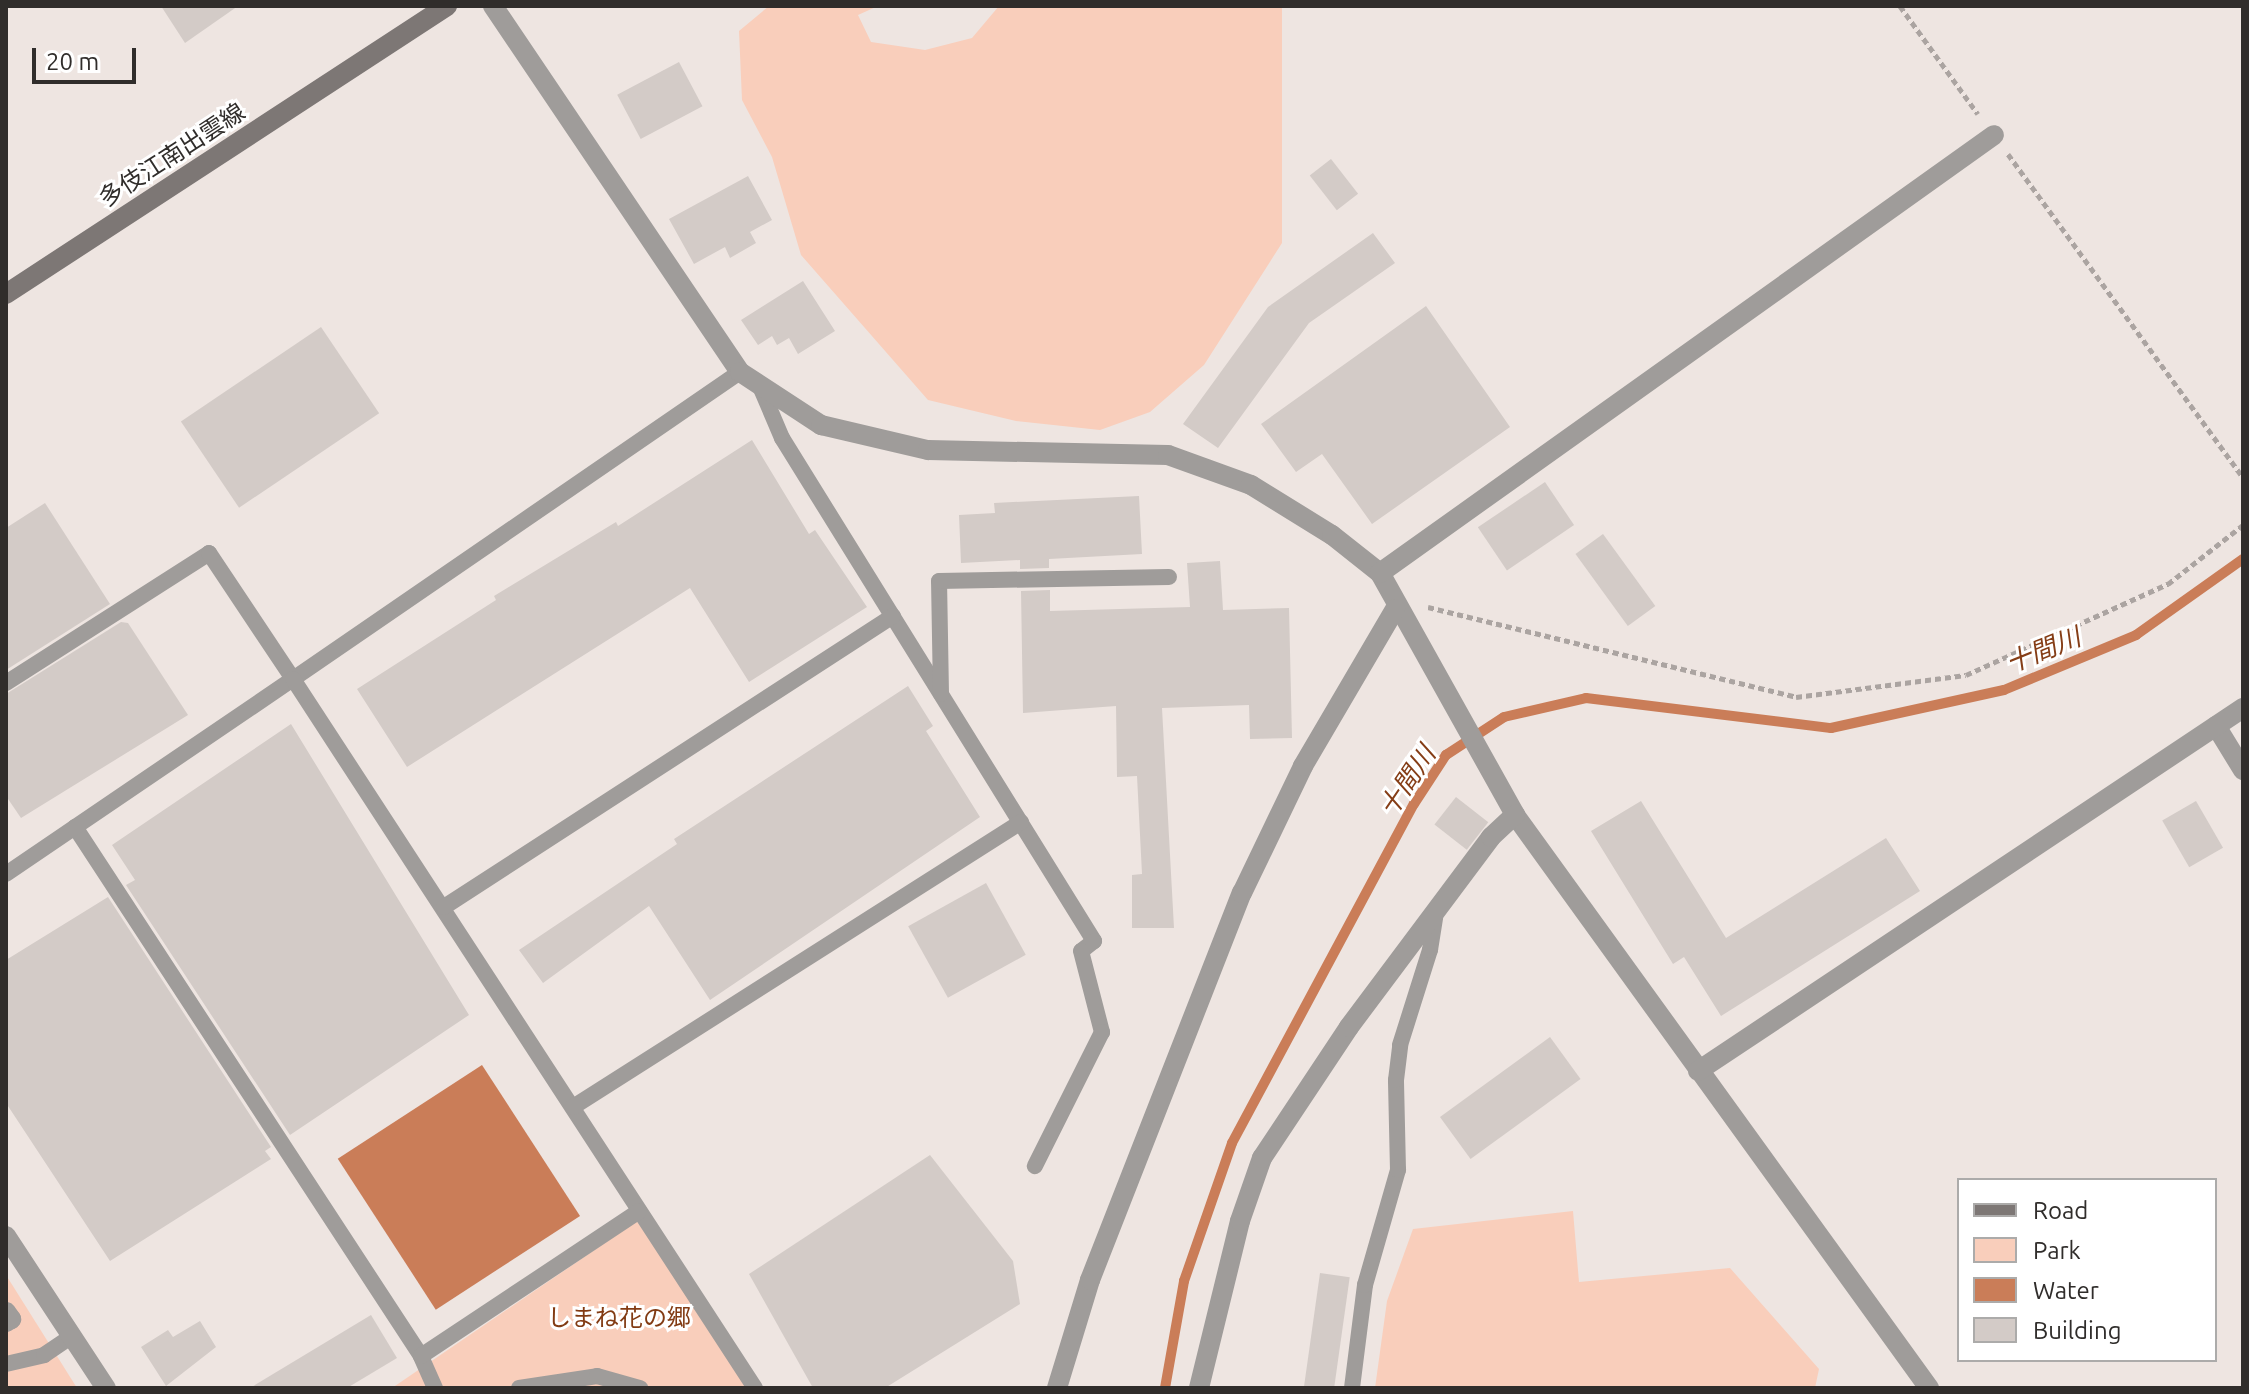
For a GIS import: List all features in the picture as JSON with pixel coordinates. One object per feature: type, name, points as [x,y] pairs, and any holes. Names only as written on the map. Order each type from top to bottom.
[{"type":"main road","name":"多伎江南出雲線","points":[[6,294],[447,6]]},
{"type":"street","points":[[493,6],[740,372],[821,425],[928,450],[1168,455],[1251,485],[1332,535],[1380,573],[1395,609],[1515,815],[1929,1388]]},
{"type":"street","points":[[1380,573],[1994,135]]},
{"type":"street","points":[[1057,1388],[1095,1266],[1242,893],[1303,766],[1395,609]]},
{"type":"street","points":[[1698,1071],[2243,708]]},
{"type":"street","points":[[2216,726],[2243,770]]},
{"type":"street","points":[[1199,1388],[1240,1221],[1262,1158],[1341,1038],[1435,917],[1491,837],[1515,815]]},
{"type":"street","points":[[6,1236],[106,1388]]},
{"type":"street","points":[[6,1312],[11,1319],[6,1322]]},
{"type":"lane","points":[[6,874],[740,372]]},
{"type":"lane","points":[[759,384],[782,438],[1094,941],[1081,951],[1102,1032],[1035,1166]]},
{"type":"lane","points":[[6,683],[209,553],[444,907],[755,1388]]},
{"type":"lane","points":[[941,694],[939,581],[1169,577]]},
{"type":"lane","points":[[444,907],[893,616]]},
{"type":"lane","points":[[573,1107],[1021,822]]},
{"type":"lane","points":[[75,827],[421,1356],[435,1388]]},
{"type":"lane","points":[[1352,1388],[1365,1285],[1398,1170],[1396,1080],[1400,1045],[1430,950],[1435,917]]},
{"type":"lane","points":[[421,1356],[639,1211]]},
{"type":"lane","points":[[6,1364],[44,1355],[72,1336]]},
{"type":"lane","points":[[519,1388],[597,1376],[640,1388]]},
{"type":"path","points":[[1900,6],[2243,477]]},
{"type":"path","points":[[1395,609],[1424,606],[1469,614],[1796,697],[1966,675],[2168,584],[2243,525]]},
{"type":"green space","points":[[769,6],[878,6],[858,15],[871,42],[925,50],[972,38],[999,6],[1282,6],[1282,243],[1204,365],[1150,412],[1100,430],[1016,421],[928,400],[801,255],[772,157],[742,100],[739,31]]},
{"type":"green space","points":[[1573,1211],[1579,1282],[1730,1268],[1819,1369],[1815,1388],[1375,1388],[1387,1301],[1413,1229]]},
{"type":"green space","name":"しまね花の郷","points":[[637,1221],[751,1388],[392,1388]]},
{"type":"green space","points":[[6,1275],[77,1388],[6,1388]]},
{"type":"water","points":[[482,1065],[580,1216],[436,1310],[338,1159]]},
{"type":"building","points":[[161,6],[238,6],[185,43]]},
{"type":"building","points":[[679,62],[702,106],[641,139],[617,95]]},
{"type":"building","points":[[1331,159],[1358,194],[1337,210],[1310,176]]},
{"type":"building","points":[[748,176],[772,220],[750,232],[756,243],[730,258],[725,247],[694,264],[669,219]]},
{"type":"building","points":[[1373,233],[1395,263],[1309,323],[1218,448],[1183,424],[1268,307]]},
{"type":"building","points":[[803,281],[835,331],[798,354],[789,338],[777,345],[772,336],[758,345],[741,320]]},
{"type":"building","points":[[1426,306],[1510,427],[1372,524],[1322,454],[1296,472],[1261,424]]},
{"type":"building","points":[[321,327],[379,413],[239,508],[181,422]]},
{"type":"building","points":[[752,440],[809,534],[815,530],[867,607],[749,682],[690,588],[407,767],[357,689],[496,600],[494,596],[616,522],[618,526]]},
{"type":"building","points":[[1545,482],[1574,525],[1507,570],[1478,527]]},
{"type":"building","points":[[1139,496],[1142,554],[1049,559],[1049,568],[1020,569],[1020,560],[961,563],[959,515],[995,513],[994,503]]},
{"type":"building","points":[[45,503],[110,604],[6,670],[6,528]]},
{"type":"building","points":[[1603,534],[1655,606],[1628,626],[1575,554]]},
{"type":"building","points":[[1220,561],[1223,610],[1289,608],[1292,738],[1250,739],[1249,705],[1162,708],[1174,928],[1132,928],[1132,875],[1142,874],[1137,776],[1117,777],[1116,706],[1023,713],[1021,591],[1050,590],[1050,611],[1190,607],[1187,563]]},
{"type":"building","points":[[121,622],[128,623],[188,715],[21,818],[6,796],[6,694]]},
{"type":"building","points":[[908,686],[933,726],[926,731],[980,817],[710,1000],[649,906],[543,983],[519,950],[677,844],[674,839]]},
{"type":"building","points":[[291,724],[469,1015],[290,1135],[126,885],[135,880],[112,845]]},
{"type":"building","points":[[1456,797],[1488,822],[1467,850],[1434,825]]},
{"type":"building","points":[[1641,801],[1726,938],[1886,838],[1920,891],[1721,1016],[1684,957],[1673,964],[1591,831]]},
{"type":"building","points":[[2196,801],[2223,848],[2189,867],[2162,820]]},
{"type":"building","points":[[986,883],[1026,955],[948,998],[908,926]]},
{"type":"building","points":[[108,897],[271,1147],[265,1151],[271,1159],[110,1261],[6,1103],[6,960]]},
{"type":"building","points":[[1550,1037],[1581,1079],[1471,1159],[1440,1117]]},
{"type":"building","points":[[930,1155],[1013,1261],[1020,1304],[885,1388],[813,1388],[749,1274]]},
{"type":"building","points":[[1320,1273],[1350,1277],[1334,1388],[1304,1388]]},
{"type":"building","points":[[371,1315],[397,1358],[347,1388],[250,1388]]},
{"type":"building","points":[[200,1321],[216,1347],[166,1386],[141,1347],[168,1330],[173,1337]]},
{"type":"waterway","name":"十間川","points":[[1165,1388],[1184,1281],[1232,1143],[1414,804],[1446,755],[1504,717],[1586,698],[1831,728],[2004,690],[2136,635],[2243,559]]}]
